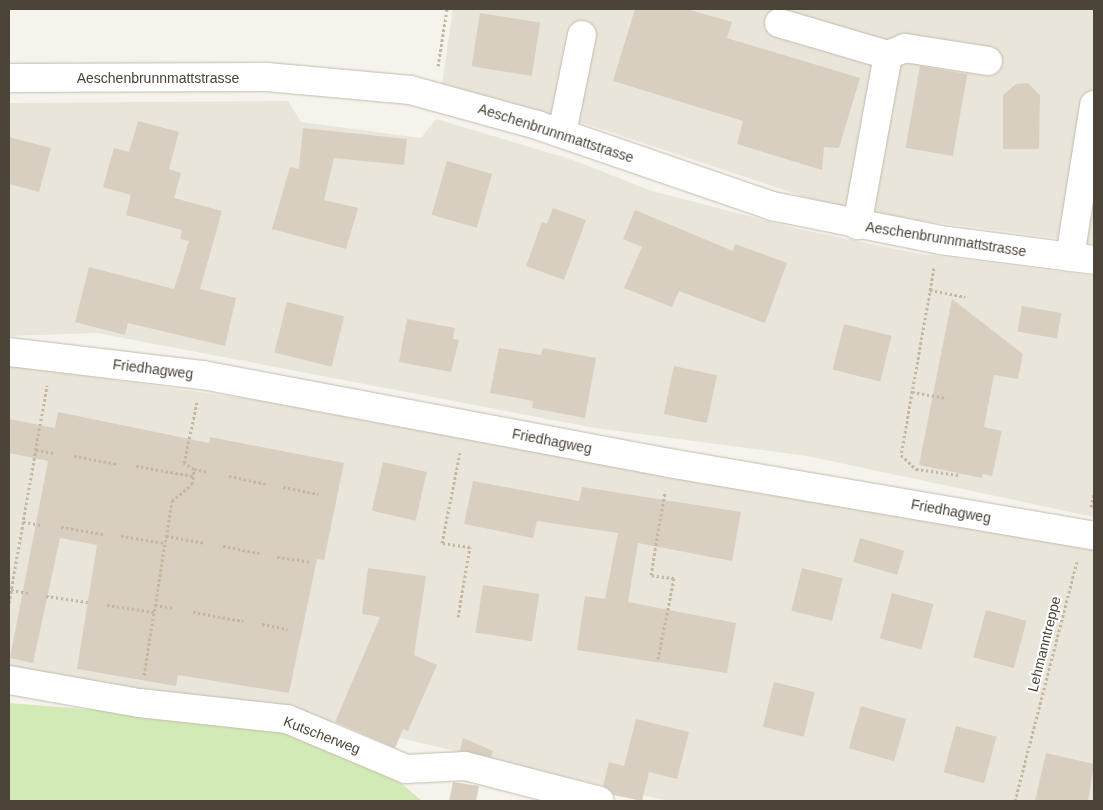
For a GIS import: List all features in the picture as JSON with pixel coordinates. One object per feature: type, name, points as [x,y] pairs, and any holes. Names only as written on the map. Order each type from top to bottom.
[{"type":"street","points":[[779,23],[888,56],[905,48],[988,61]]},
{"type":"street","points":[[562,133],[582,35]]},
{"type":"street","points":[[857,225],[888,56]]},
{"type":"street","name":"Aeschenbrunnmattstrasse","points":[[9,78],[267,77],[433,94],[562,133],[772,206],[857,225],[1082,258]]},
{"type":"street","points":[[1082,258],[1094,105]]},
{"type":"street","name":"Friedhagweg","points":[[9,352],[203,375],[669,463],[1089,535]]},
{"type":"street","name":"Kutscherweg","points":[[9,680],[140,703],[287,719],[406,769],[465,766],[600,801]]},
{"type":"path","points":[[433,94],[447,9]]},
{"type":"path","points":[[934,272],[902,458],[916,469],[959,476]]},
{"type":"path","points":[[930,290],[966,297]]},
{"type":"path","points":[[9,604],[52,357]]},
{"type":"path","points":[[203,375],[184,463],[194,469],[209,472]]},
{"type":"path","points":[[912,392],[946,398]]},
{"type":"path","points":[[458,617],[470,547],[442,543],[465,425]]},
{"type":"path","points":[[36,450],[56,453]]},
{"type":"path","points":[[74,456],[118,464]]},
{"type":"path","points":[[658,659],[674,578],[651,574],[669,463]]},
{"type":"path","points":[[136,466],[193,476]]},
{"type":"path","points":[[140,703],[172,500],[192,484],[194,469]]},
{"type":"path","points":[[229,476],[266,484]]},
{"type":"path","points":[[283,487],[318,494]]},
{"type":"path","name":"Lehmanntreppe","points":[[1016,801],[1089,535],[1094,493]]},
{"type":"path","points":[[23,522],[43,524]]},
{"type":"path","points":[[61,527],[103,534]]},
{"type":"path","points":[[121,536],[165,543]]},
{"type":"path","points":[[166,536],[204,543]]},
{"type":"path","points":[[223,546],[259,553]]},
{"type":"path","points":[[277,556],[311,562]]},
{"type":"path","points":[[11,590],[28,593]]},
{"type":"path","points":[[46,596],[88,602]]},
{"type":"path","points":[[107,605],[154,612]]},
{"type":"path","points":[[155,605],[175,608]]},
{"type":"path","points":[[193,612],[243,621]]},
{"type":"path","points":[[262,624],[288,629]]},
{"type":"shaded area","points":[[453,9],[1094,9],[1094,243],[884,216],[811,199],[589,125],[442,84]]},
{"type":"shaded area","points":[[288,101],[301,122],[421,138],[436,119],[570,159],[652,191],[799,229],[915,253],[1094,276],[1094,517],[807,456],[595,428],[97,333],[9,336],[9,103]]},
{"type":"shaded area","points":[[9,365],[354,414],[1094,547],[1094,801],[668,801],[294,713],[9,682]]},
{"type":"green space","points":[[9,703],[284,725],[402,784],[422,801],[9,801]]},
{"type":"building","points":[[635,9],[687,9],[732,22],[727,38],[860,78],[839,148],[824,147],[822,170],[737,144],[743,121],[613,81]]},
{"type":"building","points":[[480,13],[540,23],[532,76],[472,66]]},
{"type":"building","points":[[920,66],[967,74],[953,156],[906,148]]},
{"type":"building","points":[[1028,83],[1040,95],[1039,149],[1003,149],[1003,95],[1016,84]]},
{"type":"building","points":[[138,121],[179,132],[169,169],[181,173],[174,198],[222,211],[200,289],[236,298],[225,346],[128,323],[125,335],[75,322],[89,267],[174,289],[189,241],[180,239],[182,230],[126,215],[131,195],[103,187],[114,148],[129,152]]},
{"type":"building","points":[[303,128],[407,139],[404,165],[334,158],[324,200],[358,208],[346,249],[272,229],[290,167],[299,169]]},
{"type":"building","points":[[9,137],[51,148],[39,192],[9,184]]},
{"type":"building","points":[[447,161],[492,174],[477,228],[432,215]]},
{"type":"building","points":[[553,208],[586,220],[564,280],[526,266],[542,222],[547,224]]},
{"type":"building","points":[[635,210],[733,251],[735,244],[787,263],[765,323],[679,291],[672,307],[624,288],[642,247],[623,239]]},
{"type":"building","points":[[952,299],[1023,354],[1018,379],[994,375],[984,427],[1002,431],[992,476],[983,474],[982,478],[919,465]]},
{"type":"building","points":[[287,302],[344,316],[332,367],[274,352]]},
{"type":"building","points":[[1022,306],[1061,313],[1057,339],[1017,332]]},
{"type":"building","points":[[407,319],[455,328],[453,339],[459,340],[451,372],[399,362]]},
{"type":"building","points":[[844,324],[892,336],[880,381],[833,370]]},
{"type":"building","points":[[499,348],[541,355],[543,348],[596,358],[585,418],[532,408],[533,401],[490,393]]},
{"type":"building","points":[[674,366],[717,375],[707,423],[664,414]]},
{"type":"building","points":[[58,412],[209,443],[210,437],[344,463],[324,560],[317,559],[289,693],[178,675],[176,686],[77,669],[97,545],[60,538],[33,663],[10,658],[48,461],[9,453],[9,419],[55,428]]},
{"type":"building","points":[[383,462],[427,472],[416,521],[372,511]]},
{"type":"building","points":[[473,481],[579,501],[582,487],[741,512],[732,561],[638,543],[628,602],[736,623],[727,673],[577,650],[585,596],[605,599],[618,533],[537,521],[533,538],[464,524]]},
{"type":"building","points":[[860,538],[904,551],[897,575],[853,562]]},
{"type":"building","points":[[368,568],[426,576],[414,655],[437,665],[408,731],[403,729],[395,748],[335,722],[380,617],[362,614]]},
{"type":"building","points":[[802,568],[843,578],[832,621],[791,611]]},
{"type":"building","points":[[483,585],[539,594],[532,641],[475,632]]},
{"type":"building","points":[[892,593],[934,604],[921,650],[880,638]]},
{"type":"building","points":[[986,610],[1027,621],[1014,668],[973,657]]},
{"type":"building","points":[[774,682],[815,692],[804,737],[763,727]]},
{"type":"building","points":[[861,706],[906,719],[894,761],[849,748]]},
{"type":"building","points":[[636,719],[689,732],[677,779],[649,772],[642,801],[614,795],[603,786],[609,762],[624,766]]},
{"type":"building","points":[[956,726],[997,737],[984,783],[944,772]]},
{"type":"building","points":[[463,738],[493,751],[491,757],[460,751]]},
{"type":"building","points":[[1046,753],[1094,764],[1088,801],[1035,801]]},
{"type":"building","points":[[453,782],[479,786],[476,801],[449,801]]}]
